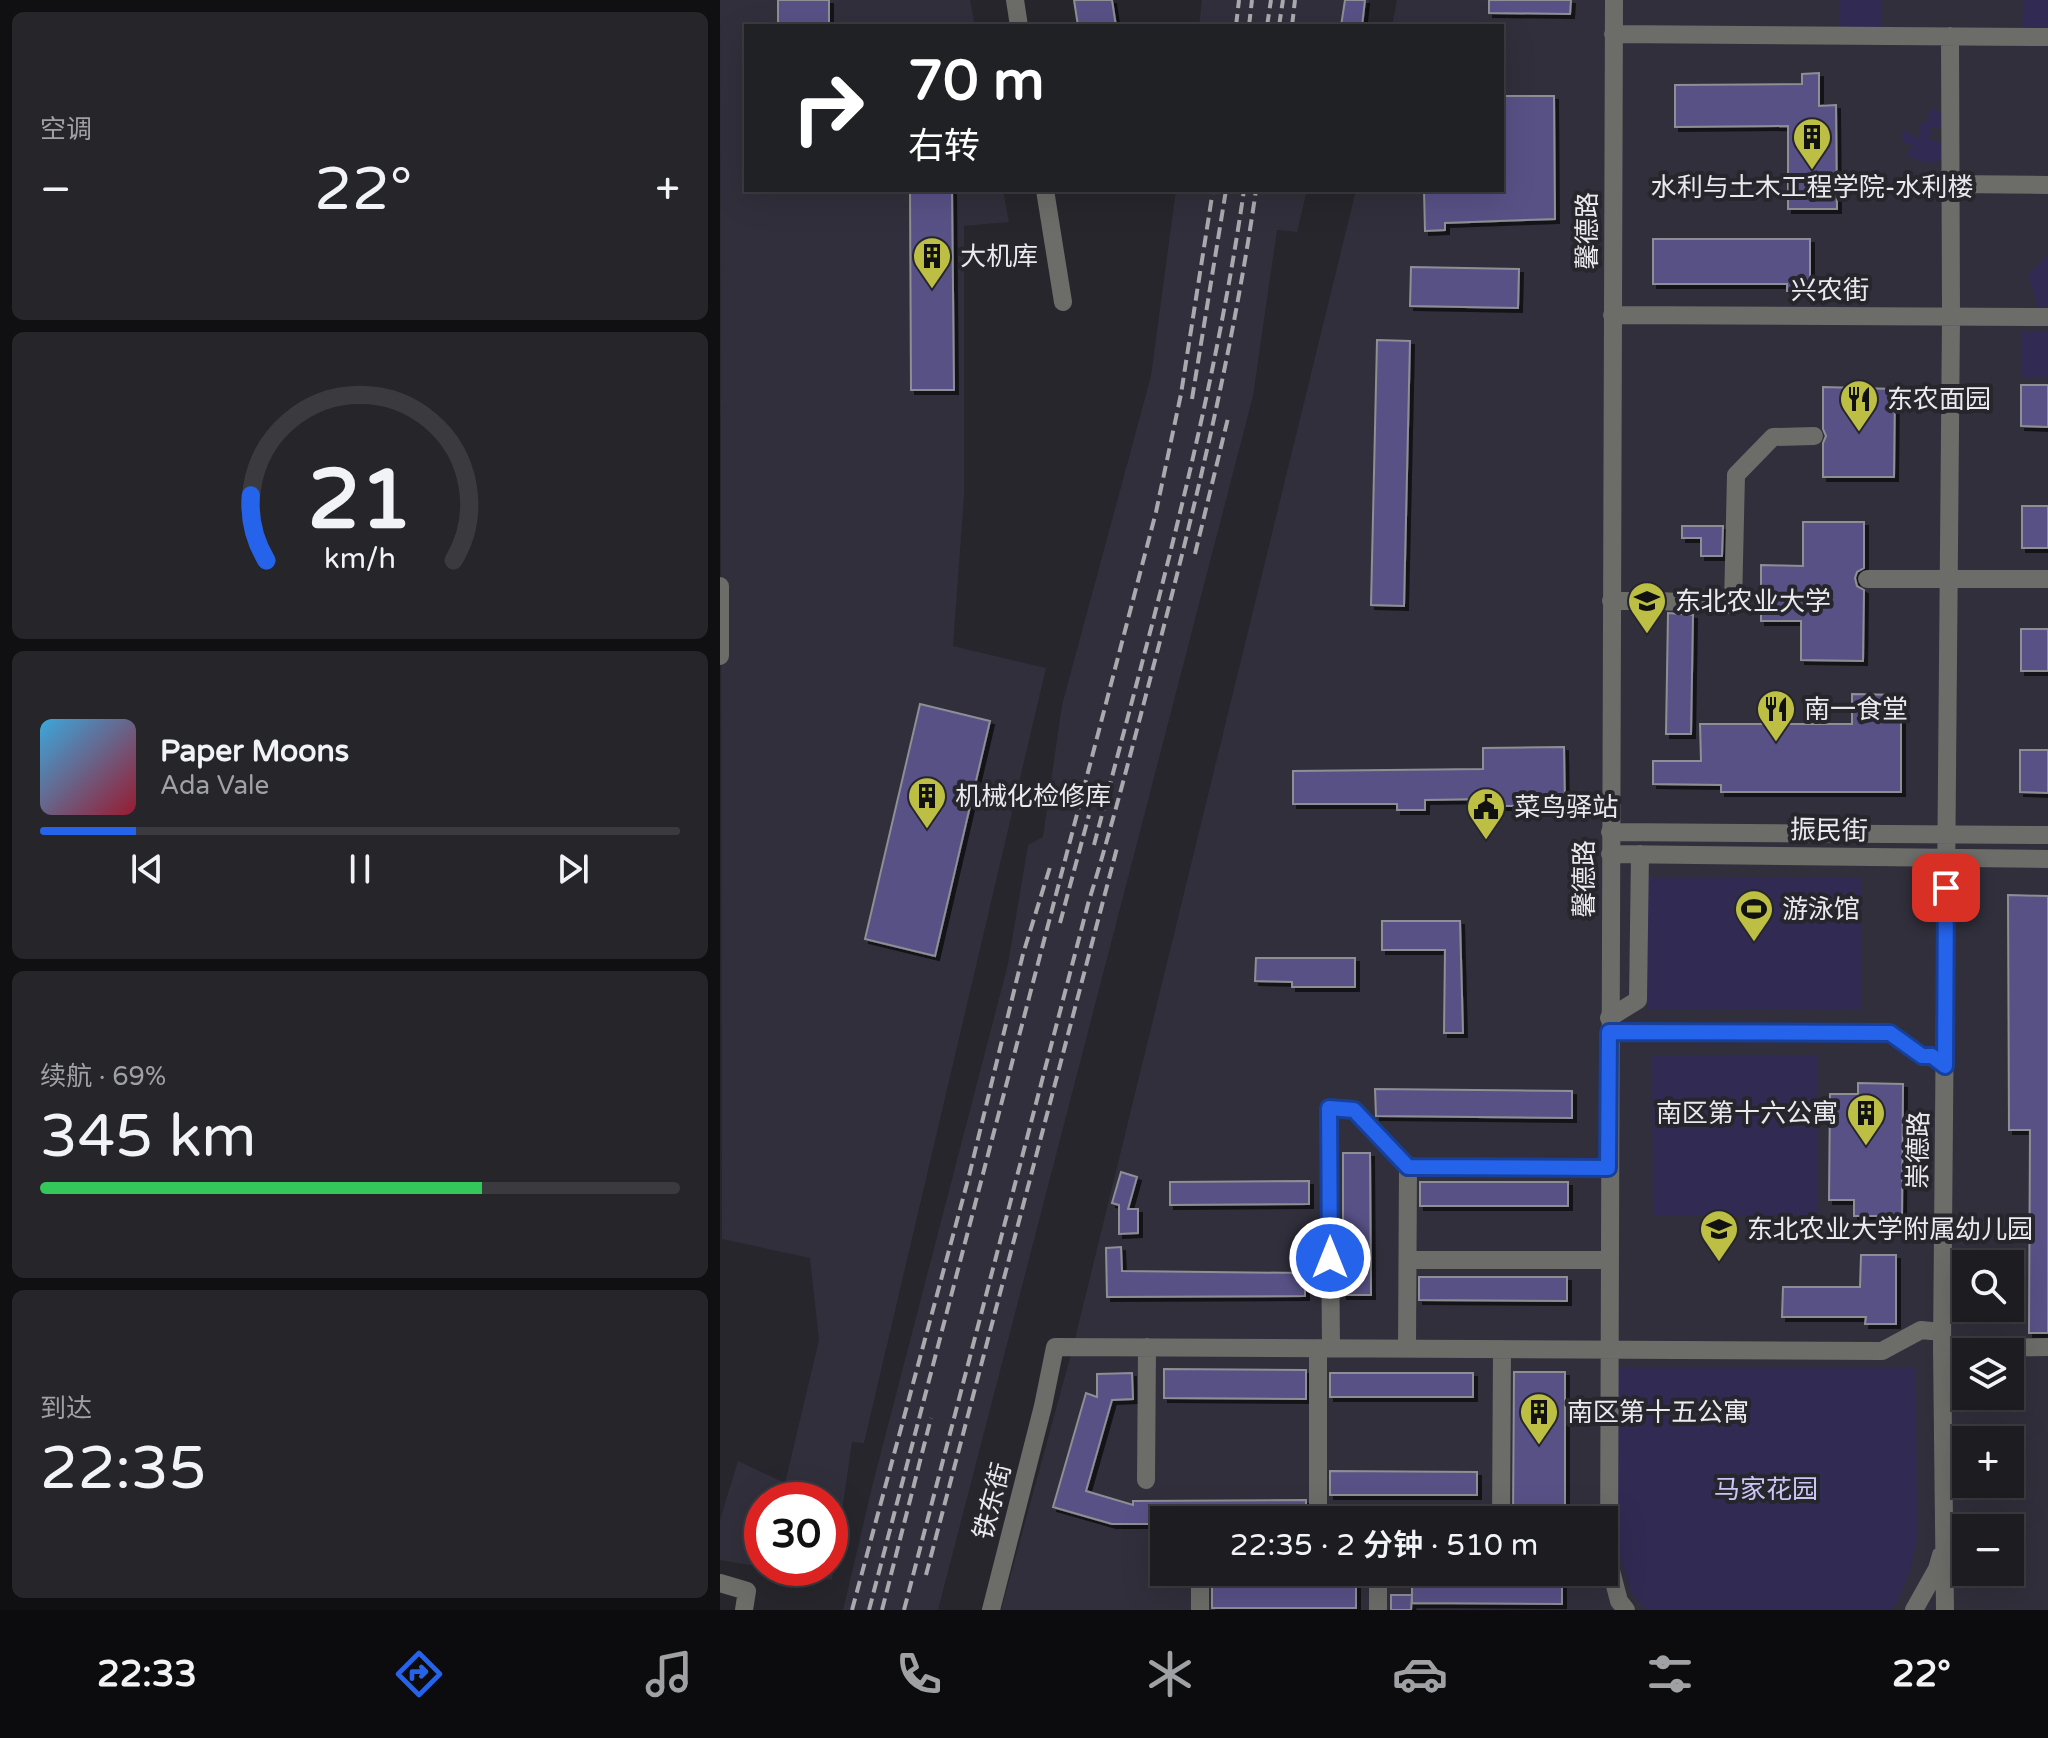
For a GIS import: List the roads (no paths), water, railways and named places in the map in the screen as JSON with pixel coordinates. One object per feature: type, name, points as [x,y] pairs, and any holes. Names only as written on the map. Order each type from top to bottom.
[{"type":"street","points":[[1015,0],[1019,24]]},
{"type":"street","name":"馨德路","points":[[1607,1506],[1614,0]]},
{"type":"street","points":[[1613,34],[2048,37]]},
{"type":"street","name":"崇德路","points":[[1945,1610],[1942,1340],[1951,317],[1950,36]]},
{"type":"street","points":[[1950,184],[2048,185]]},
{"type":"street","points":[[1045,192],[1063,302]]},
{"type":"street","name":"兴农街","points":[[1612,315],[2048,317]]},
{"type":"street","points":[[1611,601],[1733,605],[1736,475],[1773,437],[1814,436]]},
{"type":"street","points":[[1867,579],[2048,579]]},
{"type":"street","points":[[720,586],[720,656]]},
{"type":"street","name":"振民街","points":[[1610,832],[2048,835]]},
{"type":"street","points":[[1737,833],[1737,855]]},
{"type":"street","points":[[1843,834],[1843,856]]},
{"type":"street","name":"振民街","points":[[1610,854],[2048,859]]},
{"type":"street","points":[[1609,1025],[1638,1000],[1640,854]]},
{"type":"street","points":[[1609,1025],[1890,1033],[1922,1056],[1932,1056],[1945,1066]]},
{"type":"street","points":[[1318,1506],[1329,1108],[1354,1110],[1408,1167],[1407,1348]]},
{"type":"street","points":[[1408,1167],[1608,1168]]},
{"type":"street","points":[[1408,1260],[1608,1260]]},
{"type":"street","points":[[1146,1480],[1147,1347],[1882,1351],[1921,1330],[1942,1340],[2048,1347]]},
{"type":"street","name":"铁东街","points":[[991,1610],[1055,1347],[1147,1347]]},
{"type":"street","points":[[1501,1506],[1502,1349]]},
{"type":"street","points":[[1914,1610],[1937,1569],[1946,1541]]},
{"type":"street","points":[[720,1583],[747,1591],[744,1610]]},
{"type":"street","points":[[1200,1586],[1200,1610]]},
{"type":"street","points":[[1378,1586],[1378,1610]]},
{"type":"street","points":[[1608,1586],[1610,1610]]},
{"type":"street","name":"馨德路","points":[[1614,1586],[1626,1610]]},
{"type":"railway","points":[[1236,24],[1239,0]]},
{"type":"railway","points":[[1249,24],[1252,0]]},
{"type":"railway","points":[[1267,24],[1271,0]]},
{"type":"railway","points":[[1279,24],[1283,0]]},
{"type":"railway","points":[[1292,24],[1295,0]]},
{"type":"railway","points":[[869,1610],[1156,512],[1181,394],[1213,192]]},
{"type":"railway","points":[[1192,399],[1226,192]]},
{"type":"railway","points":[[1094,845],[1198,438],[1244,192]]},
{"type":"railway","points":[[904,1610],[1188,529],[1226,360],[1256,192]]},
{"type":"railway","points":[[1195,554],[1229,414]]},
{"type":"railway","points":[[1060,923],[1089,815]]},
{"type":"railway","points":[[926,1575],[1117,848]]},
{"type":"railway","points":[[852,1610],[969,1176],[1023,954],[1050,867]]},
{"type":"railway","points":[[882,1610],[931,1418]]},
{"type":"place","name":"水利与土木工程学院-水利楼","points":[[1812,171]]},
{"type":"place","name":"大机库","points":[[932,290]]},
{"type":"place","name":"东农面园","points":[[1859,433]]},
{"type":"place","name":"东北农业大学","points":[[1647,635]]},
{"type":"place","name":"南一食堂","points":[[1776,743]]},
{"type":"place","name":"机械化检修库","points":[[927,830]]},
{"type":"place","name":"菜鸟驿站","points":[[1486,841]]},
{"type":"place","name":"游泳馆","points":[[1754,943]]},
{"type":"place","name":"南区第十六公寓","points":[[1866,1147]]},
{"type":"place","name":"东北农业大学附属幼儿园","points":[[1719,1263]]},
{"type":"place","name":"南区第十五公寓","points":[[1539,1446]]},
{"type":"park label","name":"马家花园","points":[[1766,1489]]}]
